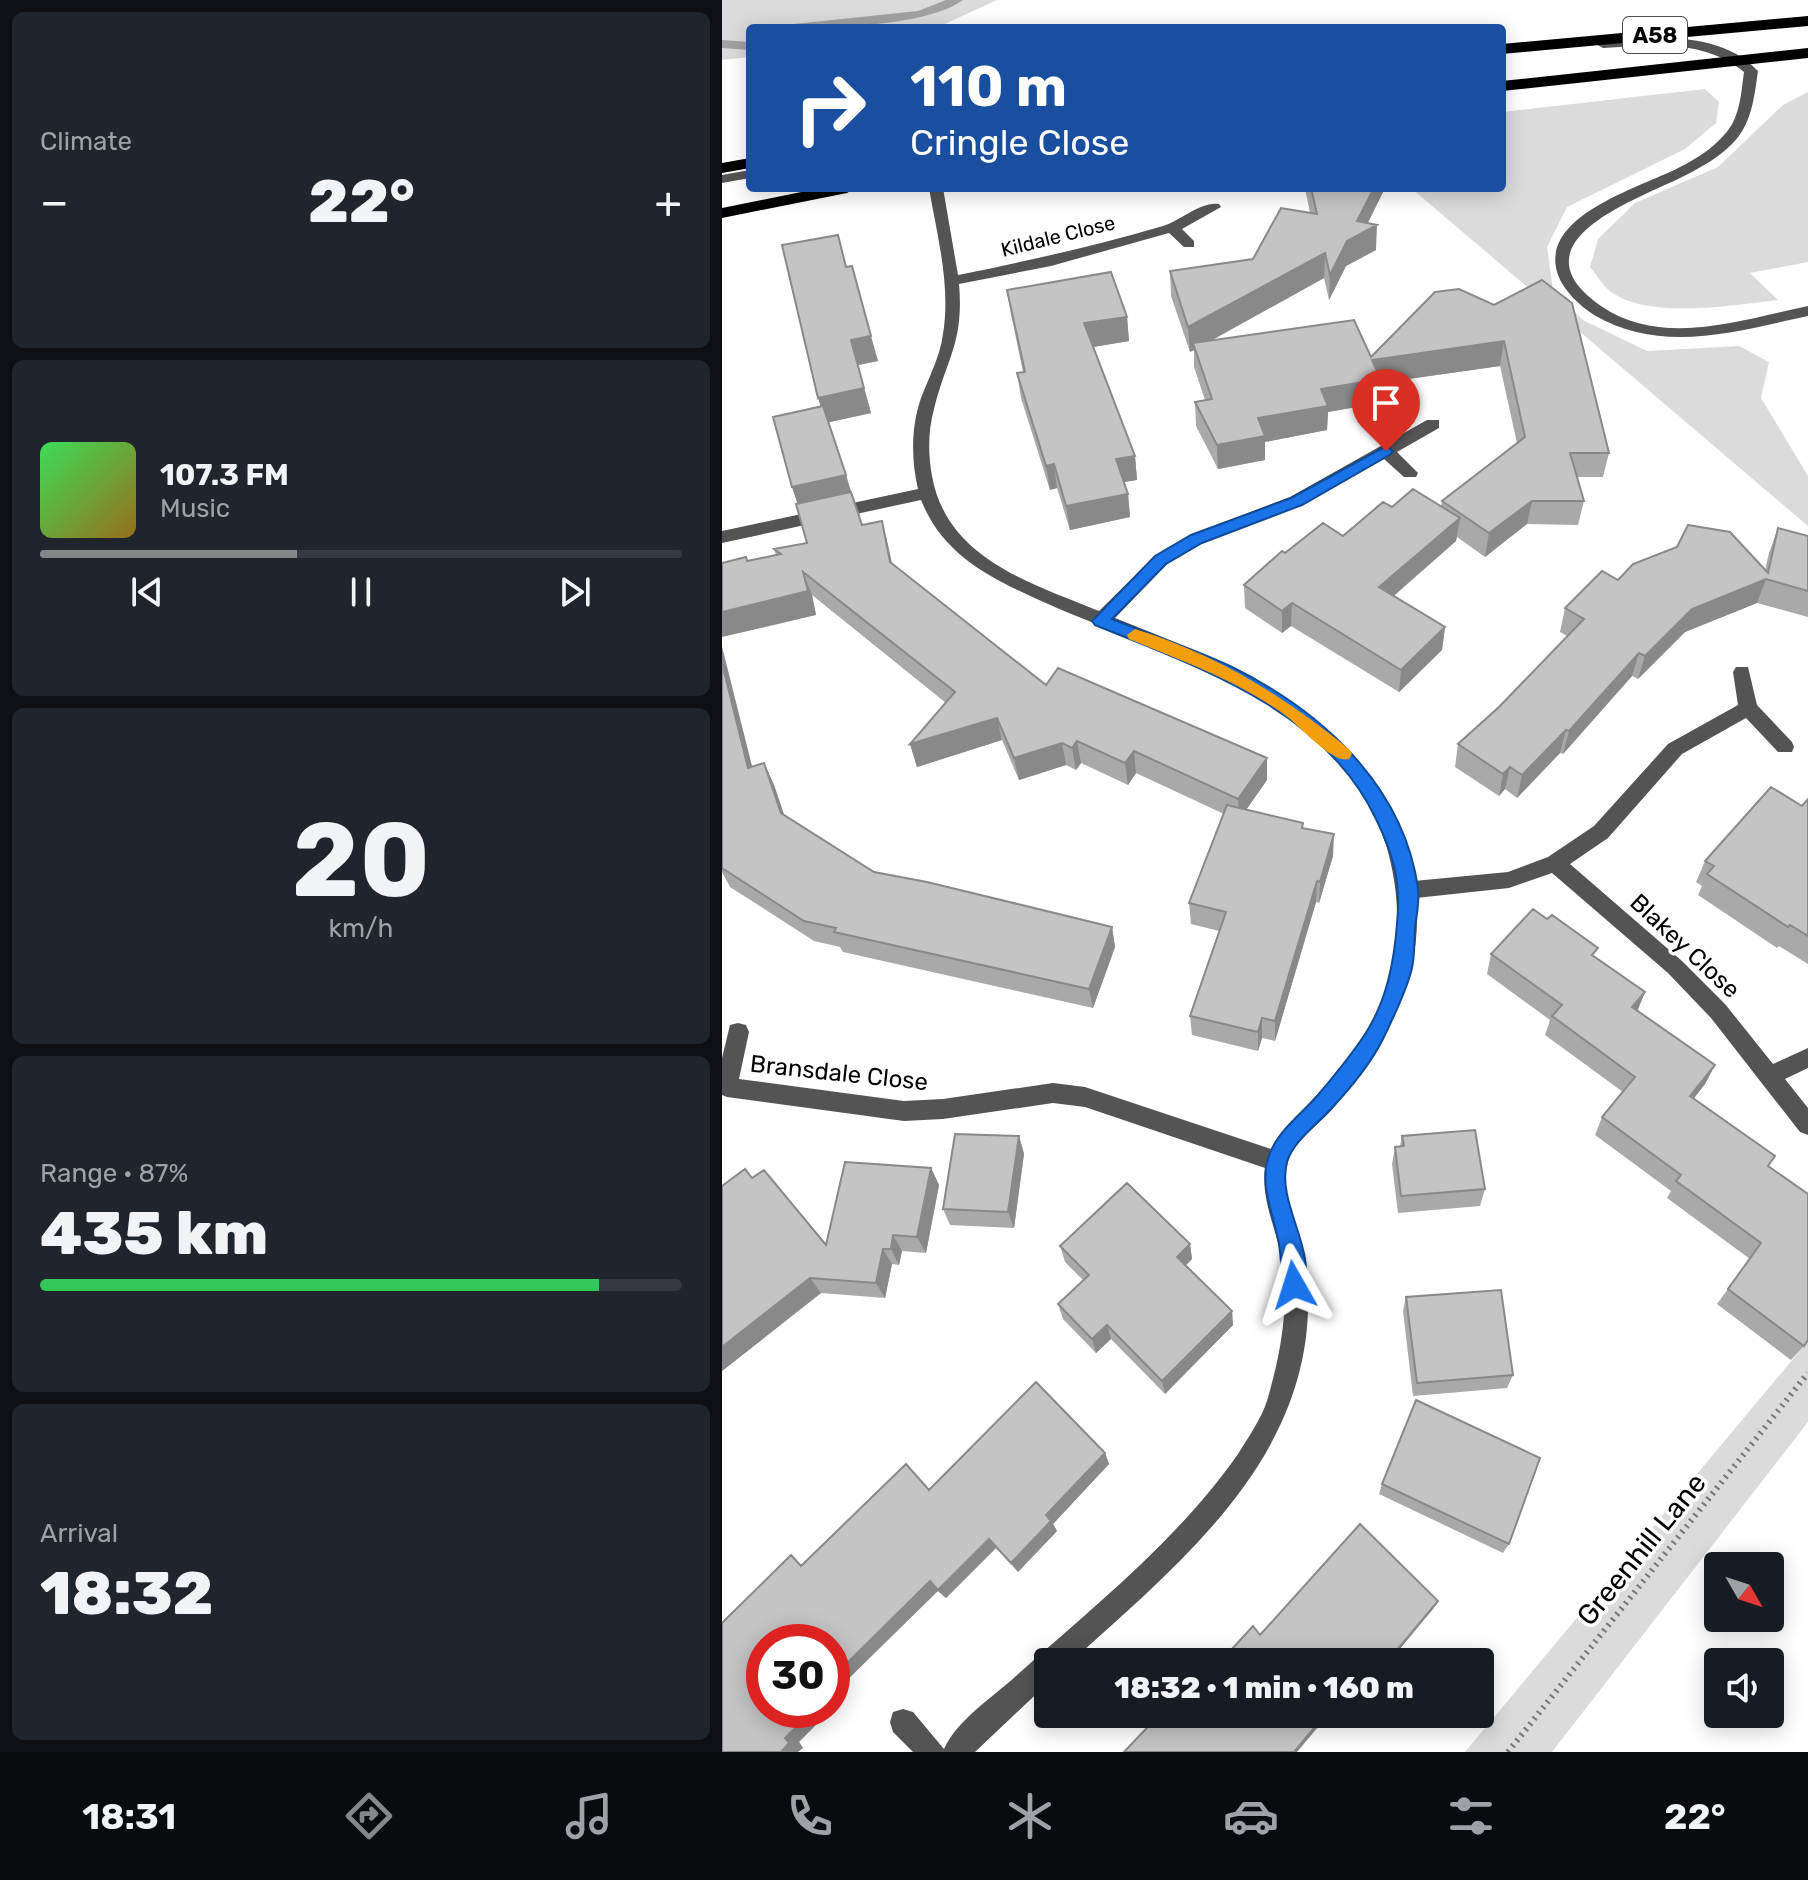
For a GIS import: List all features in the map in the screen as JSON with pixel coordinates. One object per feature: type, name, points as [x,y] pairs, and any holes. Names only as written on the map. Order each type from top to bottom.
[{"type":"highway","name":"A58","points":[[1506,49],[1808,21]]},
{"type":"highway","name":"A58","points":[[1506,86],[1808,53]]},
{"type":"highway","points":[[722,168],[746,164]]},
{"type":"highway","points":[[722,213],[827,192]]},
{"type":"street","points":[[1506,49],[1669,40],[1698,44],[1739,59],[1751,71],[1745,109],[1735,131],[1693,167],[1612,202],[1586,221],[1570,238],[1561,255],[1563,275],[1576,293],[1597,311],[1627,326],[1661,333],[1704,332],[1808,311]]},
{"type":"street","points":[[722,179],[746,175]]},
{"type":"street","points":[[937,192],[952,281],[952,331],[948,354],[924,413],[922,442],[927,493],[942,527],[964,550],[995,572],[1101,621],[1225,671],[1293,712],[1347,757],[1368,784],[1399,847],[1409,890],[1403,970],[1374,1037],[1325,1101],[1289,1139],[1277,1162],[1276,1186],[1294,1262],[1295,1332],[1277,1408],[1238,1477],[1176,1548],[1066,1648]]},
{"type":"street","name":"Kildale Close","points":[[952,281],[1051,261],[1172,228],[1214,207]]},
{"type":"street","points":[[1172,228],[1189,244]]},
{"type":"street","points":[[1101,621],[1161,560],[1196,539],[1296,501],[1433,424]]},
{"type":"street","points":[[1386,451],[1410,473]]},
{"type":"street","points":[[722,537],[927,493]]},
{"type":"street","points":[[1742,672],[1748,708],[1785,747]]},
{"type":"street","points":[[1409,890],[1509,880],[1555,863],[1601,832],[1675,749],[1748,708]]},
{"type":"street","name":"Blakey Close","points":[[1555,863],[1675,967],[1718,1011],[1808,1125]]},
{"type":"street","name":"Bransdale Close","points":[[738,1032],[727,1087],[904,1111],[943,1109],[1053,1093],[1085,1097],[1277,1162]]},
{"type":"street","points":[[1770,1076],[1808,1058]]},
{"type":"street","points":[[957,1752],[979,1727],[1034,1677]]},
{"type":"street","points":[[903,1722],[932,1752]]},
{"type":"path","name":"Greenhill Lane","points":[[1508,1752],[1808,1373]]},
{"type":"shaded area","points":[[722,0],[997,0],[945,24],[746,24],[746,57],[722,60]]},
{"type":"shaded area","points":[[1705,89],[1719,102],[1716,123],[1685,149],[1567,207],[1547,247],[1553,290],[1583,320],[1647,351],[1739,346],[1769,362],[1761,398],[1808,476],[1808,526],[1416,192],[1506,192],[1506,112]]},
{"type":"shaded area","points":[[1808,92],[1808,262],[1750,273],[1778,300],[1716,307],[1668,308],[1626,300],[1604,286],[1590,267],[1598,239],[1635,203],[1718,167],[1783,105]]},
{"type":"shaded area","points":[[1808,1341],[1808,1422],[1707,1552],[1704,1552],[1704,1556],[1552,1752],[1465,1752],[1485,1728],[1494,1728],[1494,1717]]},
{"type":"building","points":[[1312,192],[1372,192],[1357,221],[1377,225],[1347,241],[1330,275],[1325,253],[1188,327],[1170,271],[1253,259],[1281,208],[1317,214]]},
{"type":"building","points":[[838,235],[846,267],[852,266],[871,336],[851,340],[864,388],[818,398],[782,245]]},
{"type":"building","points":[[1111,272],[1127,317],[1084,323],[1135,456],[1116,459],[1128,494],[1066,506],[1054,464],[1046,466],[1017,373],[1025,372],[1007,290]]},
{"type":"building","points":[[1542,280],[1572,303],[1609,453],[1570,453],[1584,501],[1532,501],[1489,533],[1442,501],[1525,437],[1504,341],[1372,360],[1381,379],[1321,389],[1328,406],[1258,418],[1265,436],[1217,445],[1195,402],[1212,399],[1193,343],[1354,320],[1371,357],[1435,292],[1459,289],[1494,305]]},
{"type":"building","points":[[823,406],[846,475],[792,487],[773,417]]},
{"type":"building","points":[[1413,489],[1460,518],[1379,587],[1445,627],[1401,670],[1292,603],[1282,611],[1244,585],[1282,551],[1285,553],[1323,523],[1343,536],[1383,502],[1392,507]]},
{"type":"building","points":[[851,492],[862,525],[882,521],[890,562],[1046,685],[1058,668],[1267,758],[1238,799],[1134,751],[1125,763],[1077,741],[1072,748],[1062,743],[1014,758],[997,718],[910,744],[955,692],[803,572],[808,591],[722,612],[722,563],[781,554],[774,549],[807,543],[796,504]]},
{"type":"building","points":[[1688,525],[1730,532],[1768,573],[1778,528],[1808,536],[1808,591],[1766,579],[1692,609],[1645,656],[1639,653],[1569,731],[1566,730],[1522,775],[1510,767],[1503,774],[1458,744],[1499,707],[1584,619],[1565,608],[1602,571],[1618,580],[1633,564],[1677,547]]},
{"type":"building","points":[[722,663],[748,768],[764,763],[781,813],[874,872],[1112,927],[1089,989],[834,932],[836,928],[804,921],[722,868]]},
{"type":"building","points":[[1771,787],[1802,806],[1808,799],[1808,936],[1790,925],[1788,927],[1707,874],[1714,866],[1705,861]]},
{"type":"building","points":[[1227,805],[1303,823],[1302,828],[1334,834],[1275,1021],[1262,1018],[1258,1032],[1190,1016],[1226,912],[1189,903]]},
{"type":"building","points":[[1533,909],[1547,919],[1552,915],[1598,948],[1592,955],[1645,992],[1632,1007],[1715,1065],[1690,1096],[1775,1156],[1768,1166],[1808,1194],[1808,1340],[1804,1346],[1728,1289],[1761,1243],[1676,1181],[1681,1175],[1602,1117],[1635,1077],[1552,1016],[1562,1005],[1491,954]]},
{"type":"building","points":[[1475,1130],[1485,1189],[1401,1196],[1395,1147],[1404,1146],[1402,1136]]},
{"type":"building","points":[[955,1134],[1019,1136],[1008,1212],[943,1209]]},
{"type":"building","points":[[845,1162],[931,1168],[917,1237],[893,1235],[891,1249],[883,1249],[876,1283],[810,1278],[722,1347],[722,1186],[745,1169],[752,1178],[764,1170],[826,1245]]},
{"type":"building","points":[[1127,1183],[1190,1244],[1177,1257],[1232,1311],[1162,1381],[1107,1325],[1092,1339],[1058,1304],[1089,1275],[1060,1246]]},
{"type":"building","points":[[1501,1290],[1513,1375],[1417,1383],[1406,1297]]},
{"type":"building","points":[[1036,1382],[1105,1453],[1046,1515],[1051,1521],[1011,1563],[989,1539],[938,1590],[930,1581],[850,1660],[850,1624],[746,1624],[746,1728],[795,1728],[785,1738],[789,1743],[781,1752],[722,1752],[722,1623],[791,1555],[801,1566],[906,1464],[929,1490]]},
{"type":"building","points":[[1416,1400],[1540,1458],[1509,1544],[1382,1484]]},
{"type":"building","points":[[1360,1524],[1438,1601],[1399,1648],[1233,1648],[1253,1626],[1260,1635]]},
{"type":"building","points":[[1147,1728],[1314,1728],[1294,1752],[1124,1752]]},
{"type":"waterway","points":[[830,24],[920,14],[957,0]]},
{"type":"waterway","points":[[722,44],[746,46]]},
{"type":"slow traffic","points":[[1135,635],[1225,671],[1293,712],[1343,754]]},
{"type":"route","points":[[1294,1285],[1294,1262],[1276,1186],[1277,1162],[1289,1139],[1325,1101],[1374,1037],[1403,970],[1409,890],[1399,847],[1368,784],[1347,757],[1293,712],[1225,671],[1101,621],[1161,560],[1196,539],[1296,501],[1386,451]]}]
